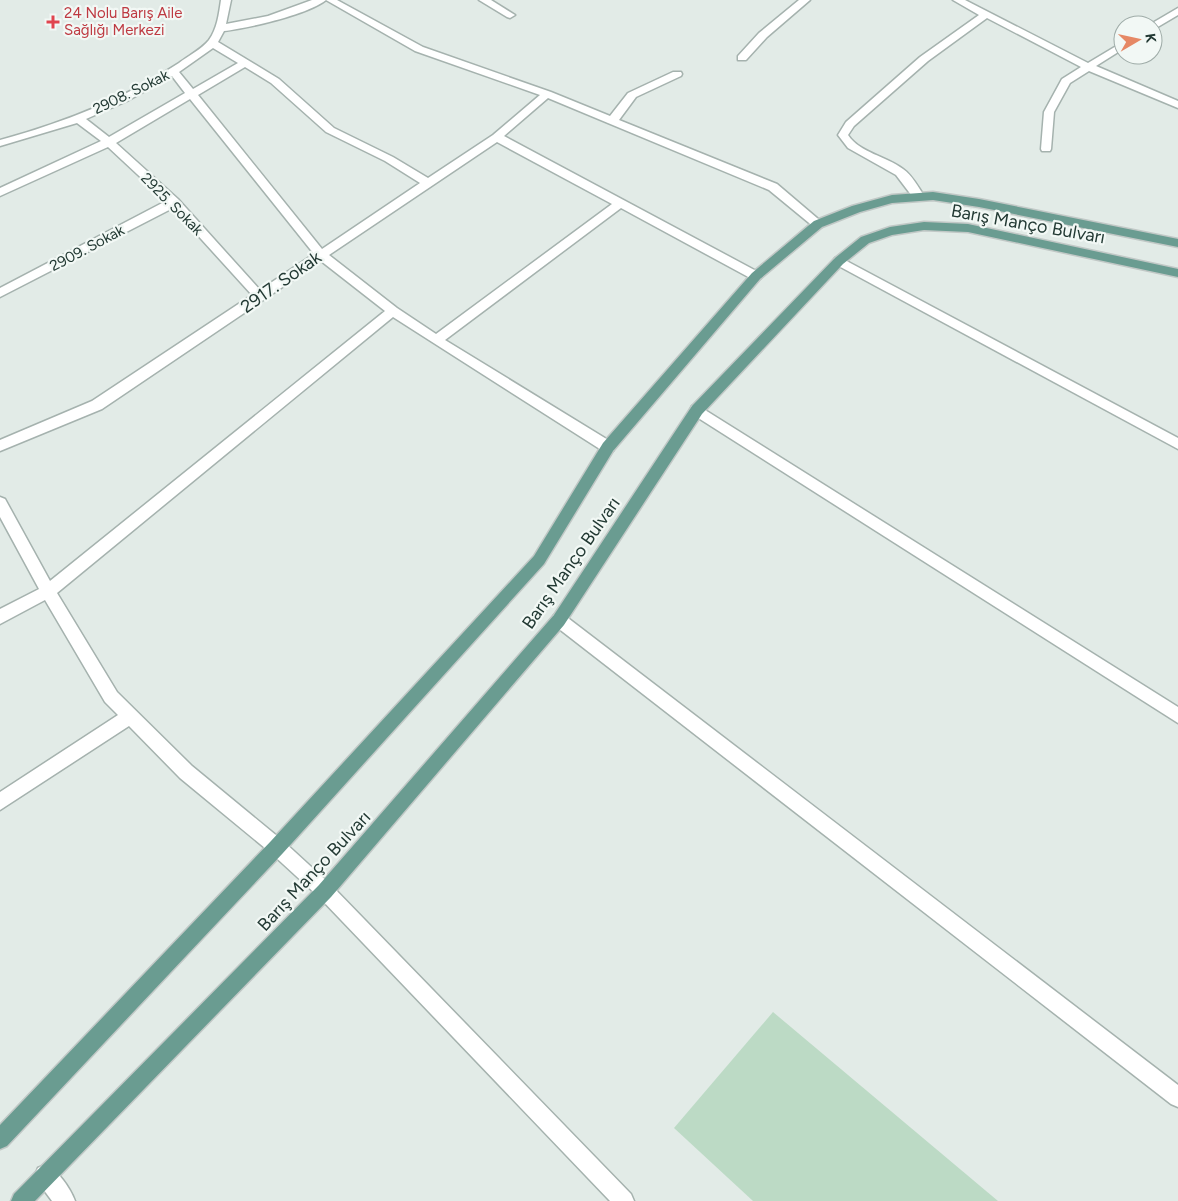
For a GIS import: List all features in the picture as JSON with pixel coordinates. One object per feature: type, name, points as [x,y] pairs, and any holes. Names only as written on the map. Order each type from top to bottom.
[{"type":"main road","name":"Barış Manço Bulvarı","points":[[0,1139],[277,847],[539,560],[608,447],[756,276],[818,224],[856,208],[892,199],[933,196],[979,203],[1178,243]]},
{"type":"main road","name":"Barış Manço Bulvarı","points":[[21,1201],[325,891],[559,620],[697,410],[838,261],[864,240],[890,231],[924,226],[968,228],[1178,273]]},
{"type":"street","name":"2908. Sokak","points":[[0,143],[77,118],[132,94],[173,71],[212,43],[224,15],[226,0]]},
{"type":"street","points":[[219,28],[244,27],[261,23],[321,0]]},
{"type":"street","points":[[330,0],[419,49],[547,94],[773,187],[818,224]]},
{"type":"street","points":[[484,0],[510,15]]},
{"type":"street","points":[[742,58],[763,35],[805,0]]},
{"type":"street","points":[[958,0],[1088,66],[1178,105]]},
{"type":"street","points":[[1163,20],[1178,11]]},
{"type":"street","points":[[919,197],[901,172],[880,159],[852,146],[845,140],[843,135],[850,124],[924,59],[985,15]]},
{"type":"street","points":[[212,43],[275,81],[330,130],[389,159],[427,183]]},
{"type":"street","points":[[1046,149],[1049,112],[1066,81],[1113,51]]},
{"type":"street","points":[[0,192],[109,142],[246,62]]},
{"type":"street","points":[[173,71],[320,254],[393,310],[436,340],[608,447]]},
{"type":"street","points":[[612,121],[632,95],[678,74]]},
{"type":"street","name":"2917. Sokak","points":[[0,446],[97,405],[497,137],[547,94]]},
{"type":"street","name":"2925. Sokak","points":[[77,118],[109,142],[174,202],[260,297]]},
{"type":"street","points":[[497,137],[756,276]]},
{"type":"street","name":"2909. Sokak","points":[[0,293],[174,202]]},
{"type":"street","points":[[436,340],[621,203]]},
{"type":"street","points":[[838,261],[1178,444]]},
{"type":"street","points":[[0,617],[48,590],[393,310]]},
{"type":"street","points":[[697,410],[1178,716]]},
{"type":"street","points":[[0,503],[48,590],[111,697],[186,772],[277,847],[325,891],[624,1201]]},
{"type":"street","points":[[559,620],[1178,1097]]},
{"type":"street","points":[[0,802],[130,716]]},
{"type":"street","points":[[45,1175],[65,1201]]},
{"type":"green space","points":[[773,1012],[998,1201],[753,1201],[674,1128]]},
{"type":"place","name":"24 Nolu Barış Aile Sağlığı Merkezi","points":[[53,22]]}]
